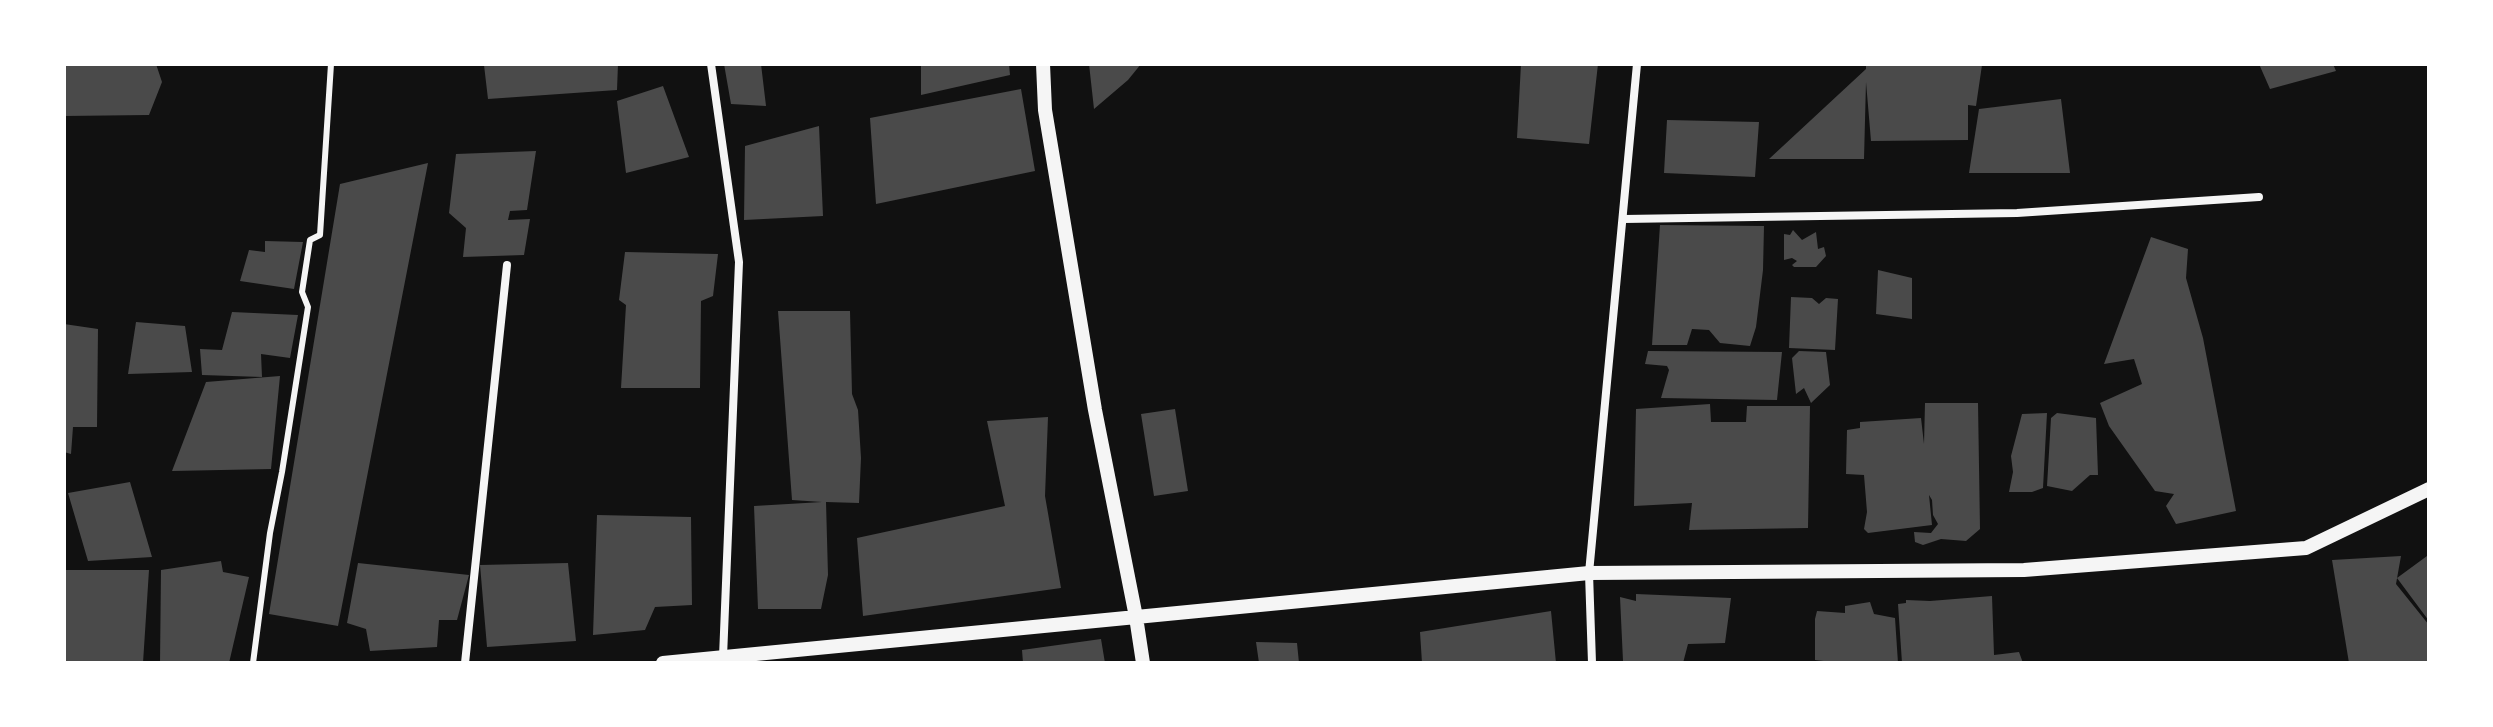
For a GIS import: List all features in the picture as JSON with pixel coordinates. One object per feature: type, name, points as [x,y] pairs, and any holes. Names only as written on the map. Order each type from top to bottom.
[{"type":"street","points":[[711,64],[739,262],[723,657]]},
{"type":"street","points":[[1043,64],[1045,110],[1095,410],[1143,663]]},
{"type":"street","points":[[1592,663],[1589,573],[1637,64]]},
{"type":"street","points":[[1624,219],[2017,213],[2259,197]]},
{"type":"street","points":[[465,663],[507,265]]},
{"type":"street","points":[[663,663],[1589,573],[2024,570],[2306,548],[2429,489]]},
{"type":"lane","points":[[253,663],[270,533],[308,307],[302,292],[310,240],[320,235],[331,64]]},
{"type":"building","points":[[64,64],[156,64],[162,82],[149,115],[64,116]]},
{"type":"building","points":[[618,64],[617,90],[488,99],[484,65]]},
{"type":"building","points":[[724,64],[761,64],[766,106],[731,104]]},
{"type":"building","points":[[921,64],[1009,64],[1010,75],[921,95]]},
{"type":"building","points":[[1089,64],[1141,64],[1128,80],[1094,109]]},
{"type":"building","points":[[1521,64],[1598,64],[1589,144],[1517,138]]},
{"type":"building","points":[[1866,64],[1982,65],[1976,106],[1968,105],[1968,140],[1871,141],[1866,82],[1864,159],[1769,159],[1866,69]]},
{"type":"building","points":[[2259,64],[2333,64],[2336,71],[2270,89]]},
{"type":"building","points":[[663,86],[689,157],[626,173],[617,101]]},
{"type":"building","points":[[1021,89],[1035,171],[876,204],[870,118]]},
{"type":"building","points":[[2061,99],[2070,173],[1969,173],[1979,109]]},
{"type":"building","points":[[1667,120],[1759,122],[1755,177],[1664,173]]},
{"type":"building","points":[[819,126],[823,216],[744,220],[745,146]]},
{"type":"building","points":[[536,151],[527,210],[510,211],[508,220],[530,219],[524,255],[463,257],[466,228],[449,213],[456,154]]},
{"type":"building","points":[[428,163],[338,626],[269,614],[340,184]]},
{"type":"building","points":[[1660,225],[1764,226],[1763,270],[1756,327],[1750,346],[1720,343],[1709,330],[1692,329],[1687,345],[1652,345]]},
{"type":"building","points":[[1793,230],[1802,240],[1816,232],[1818,249],[1824,247],[1826,256],[1816,267],[1794,267],[1792,265],[1797,261],[1792,258],[1784,260],[1784,234],[1790,235]]},
{"type":"building","points":[[2151,237],[2188,249],[2186,278],[2203,338],[2236,511],[2176,524],[2166,506],[2174,494],[2155,491],[2109,426],[2100,403],[2142,384],[2134,359],[2104,364]]},
{"type":"building","points":[[265,241],[303,242],[294,289],[240,281],[249,250],[265,252]]},
{"type":"building","points":[[625,252],[718,254],[713,296],[701,301],[700,388],[621,388],[626,305],[619,300]]},
{"type":"building","points":[[1878,270],[1912,278],[1912,319],[1876,314]]},
{"type":"building","points":[[1791,297],[1812,298],[1819,304],[1826,298],[1838,299],[1835,350],[1789,348]]},
{"type":"building","points":[[778,311],[850,311],[852,394],[858,410],[861,458],[859,503],[826,502],[828,575],[821,609],[758,609],[754,506],[822,502],[792,500]]},
{"type":"building","points":[[232,312],[298,315],[290,358],[261,354],[262,377],[202,375],[200,349],[222,350]]},
{"type":"building","points":[[136,322],[185,326],[192,372],[128,374]]},
{"type":"building","points":[[64,324],[98,329],[97,427],[73,427],[71,454],[64,452]]},
{"type":"building","points":[[1648,351],[1782,352],[1777,400],[1661,398],[1669,370],[1667,366],[1645,364]]},
{"type":"building","points":[[1799,351],[1826,352],[1830,385],[1811,403],[1804,388],[1796,394],[1792,358]]},
{"type":"building","points":[[280,376],[271,469],[172,471],[206,382]]},
{"type":"building","points":[[1925,403],[1978,403],[1980,529],[1966,541],[1941,539],[1923,545],[1915,542],[1914,532],[1931,533],[1938,524],[1929,495],[1932,525],[1868,533],[1864,529],[1867,512],[1864,475],[1846,474],[1847,430],[1860,428],[1860,422],[1921,418],[1924,444]]},
{"type":"building","points":[[1710,404],[1711,422],[1746,422],[1747,406],[1810,406],[1808,528],[1689,530],[1692,503],[1634,506],[1636,409]]},
{"type":"building","points":[[1175,409],[1188,491],[1154,496],[1141,414]]},
{"type":"building","points":[[2047,413],[2043,488],[2032,492],[2009,492],[2013,472],[2011,456],[2022,414]]},
{"type":"building","points":[[2057,413],[2096,418],[2098,475],[2090,475],[2072,491],[2047,486],[2051,418]]},
{"type":"building","points":[[1048,417],[1045,496],[1061,588],[863,616],[857,538],[1005,506],[987,421]]},
{"type":"building","points":[[130,482],[152,557],[88,561],[68,493]]},
{"type":"building","points":[[597,515],[691,517],[692,605],[655,607],[645,630],[593,635]]},
{"type":"building","points":[[2401,556],[2396,584],[2429,625],[2429,663],[2349,663],[2332,560]]},
{"type":"building","points":[[2427,556],[2429,558],[2429,621],[2397,578]]},
{"type":"building","points":[[221,561],[223,572],[249,577],[229,663],[160,663],[161,570]]},
{"type":"building","points":[[358,563],[469,575],[457,620],[439,620],[437,647],[370,651],[366,629],[347,623]]},
{"type":"building","points":[[568,563],[576,641],[487,647],[480,565]]},
{"type":"building","points":[[64,570],[149,570],[143,663],[64,663]]},
{"type":"building","points":[[1636,594],[1731,598],[1725,643],[1688,644],[1683,663],[1623,661],[1620,597],[1636,601]]},
{"type":"building","points":[[1992,596],[1994,655],[2019,652],[2023,663],[1902,663],[1898,604],[1906,603],[1906,600]]},
{"type":"building","points":[[1870,602],[1874,614],[1895,618],[1898,663],[1815,660],[1817,611],[1845,613],[1845,606]]},
{"type":"building","points":[[1551,611],[1556,663],[1422,663],[1420,632]]},
{"type":"building","points":[[1101,639],[1105,663],[1023,663],[1022,650]]},
{"type":"building","points":[[1256,642],[1297,643],[1299,663],[1259,663]]}]
